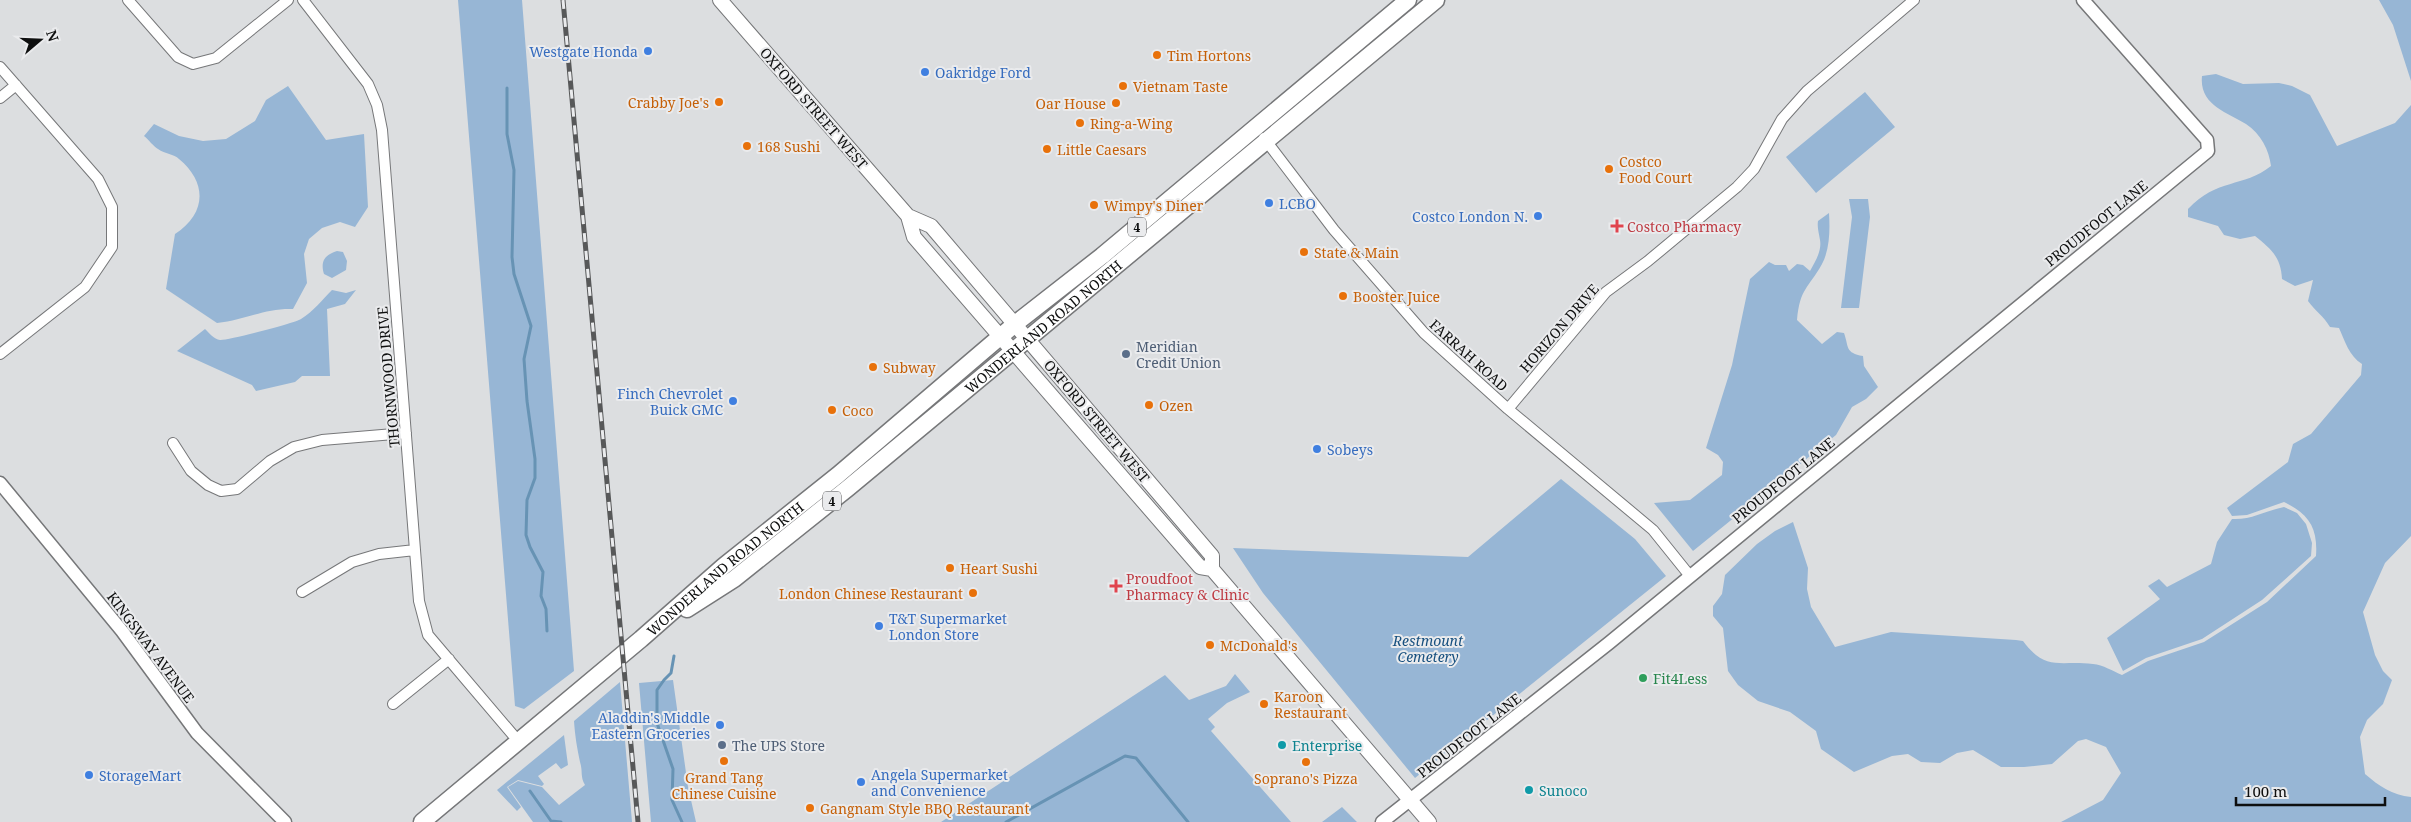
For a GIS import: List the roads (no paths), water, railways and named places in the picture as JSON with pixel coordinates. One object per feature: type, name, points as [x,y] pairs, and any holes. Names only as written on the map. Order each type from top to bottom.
[{"type":"main road","name":"WONDERLAND ROAD NORTH","points":[[422,822],[641,639],[724,566],[858,458],[1015,324],[1102,256],[1408,0]]},
{"type":"main road","name":"WONDERLAND ROAD NORTH","points":[[641,639],[734,579],[848,488],[1436,0]]},
{"type":"main road","name":"OXFORD STREET WEST","points":[[723,1],[908,216],[914,237],[1200,567],[1212,569],[1429,822]]},
{"type":"main road","name":"OXFORD STREET WEST","points":[[908,216],[931,226],[1212,556],[1212,569]]},
{"type":"street","points":[[128,0],[178,57],[192,64],[216,58],[288,0]]},
{"type":"street","name":"THORNWOOD DRIVE","points":[[303,0],[368,84],[378,105],[383,140],[419,601],[428,635],[519,742]]},
{"type":"street","name":"HORIZON DRIVE","points":[[1508,409],[1606,292],[1648,261],[1737,187],[1754,169],[1782,119],[1807,90],[1914,0]]},
{"type":"street","name":"PROUDFOOT LANE","points":[[1382,822],[1690,576],[2090,246],[2202,158],[2208,151],[2206,140],[2083,0]]},
{"type":"street","points":[[0,67],[98,180],[112,207],[112,247],[85,287],[0,354]]},
{"type":"street","points":[[0,98],[16,85]]},
{"type":"street","name":"FARRAH ROAD","points":[[1256,128],[1330,225],[1424,333],[1508,409],[1653,530],[1690,576]]},
{"type":"street","points":[[173,443],[191,471],[208,485],[221,491],[236,489],[270,461],[294,447],[322,440],[406,433]]},
{"type":"street","name":"KINGSWAY AVENUE","points":[[0,483],[122,631],[197,732],[285,822]]},
{"type":"street","points":[[302,592],[352,562],[380,554],[415,550]]},
{"type":"street","points":[[393,704],[449,659]]},
{"type":"waterway","points":[[507,88],[507,134],[514,170],[512,257],[514,274],[531,326],[524,359],[527,401],[535,459],[535,478],[527,500],[526,535],[543,572],[541,596],[546,609],[547,631]]},
{"type":"waterway","points":[[674,656],[671,673],[657,690],[657,723],[673,769],[672,800],[682,822]]},
{"type":"waterway","points":[[1006,822],[1125,756],[1136,758],[1188,822]]},
{"type":"waterway","points":[[530,791],[551,821],[561,822]]},
{"type":"railway","points":[[563,0],[638,822]]},
{"type":"place","name":"Westgate Honda","points":[[648,51]]},
{"type":"place","name":"Tim Hortons","points":[[1157,55]]},
{"type":"place","name":"Oakridge Ford","points":[[925,72]]},
{"type":"place","name":"Vietnam Taste","points":[[1123,86]]},
{"type":"place","name":"Crabby Joe's","points":[[719,102]]},
{"type":"place","name":"Oar House","points":[[1116,103]]},
{"type":"place","name":"Ring-a-Wing","points":[[1080,123]]},
{"type":"place","name":"168 Sushi","points":[[747,146]]},
{"type":"place","name":"Little Caesars","points":[[1047,149]]},
{"type":"place","name":"Costco Food Court","points":[[1609,169]]},
{"type":"place","name":"LCBO","points":[[1269,203]]},
{"type":"place","name":"Wimpy's Diner","points":[[1094,205]]},
{"type":"place","name":"Costco London N.","points":[[1538,216]]},
{"type":"place","name":"Costco Pharmacy","points":[[1617,226]]},
{"type":"place","name":"State & Main","points":[[1304,252]]},
{"type":"place","name":"Booster Juice","points":[[1343,296]]},
{"type":"place","name":"Meridian Credit Union","points":[[1126,354]]},
{"type":"place","name":"Subway","points":[[873,367]]},
{"type":"place","name":"Finch Chevrolet Buick GMC","points":[[733,401]]},
{"type":"place","name":"Ozen","points":[[1149,405]]},
{"type":"place","name":"Coco","points":[[832,410]]},
{"type":"place","name":"Sobeys","points":[[1317,449]]},
{"type":"place","name":"Heart Sushi","points":[[950,568]]},
{"type":"place","name":"Proudfoot Pharmacy & Clinic","points":[[1116,586]]},
{"type":"place","name":"London Chinese Restaurant","points":[[973,593]]},
{"type":"place","name":"T&T Supermarket London Store","points":[[879,626]]},
{"type":"place","name":"McDonald's","points":[[1210,645]]},
{"type":"place","name":"Fit4Less","points":[[1643,678]]},
{"type":"place","name":"Karoon Restaurant","points":[[1264,704]]},
{"type":"place","name":"Aladdin's Middle Eastern Groceries","points":[[720,725]]},
{"type":"place","name":"The UPS Store","points":[[722,745]]},
{"type":"place","name":"Enterprise","points":[[1282,745]]},
{"type":"place","name":"Grand Tang Chinese Cuisine","points":[[724,761]]},
{"type":"place","name":"Soprano's Pizza","points":[[1306,762]]},
{"type":"place","name":"StorageMart","points":[[89,775]]},
{"type":"place","name":"Angela Supermarket and Convenience","points":[[861,782]]},
{"type":"place","name":"Sunoco","points":[[1529,790]]},
{"type":"place","name":"Gangnam Style BBQ Restaurant","points":[[810,808]]},
{"type":"park label","name":"Restmount Cemetery","points":[[1428,648]]}]
